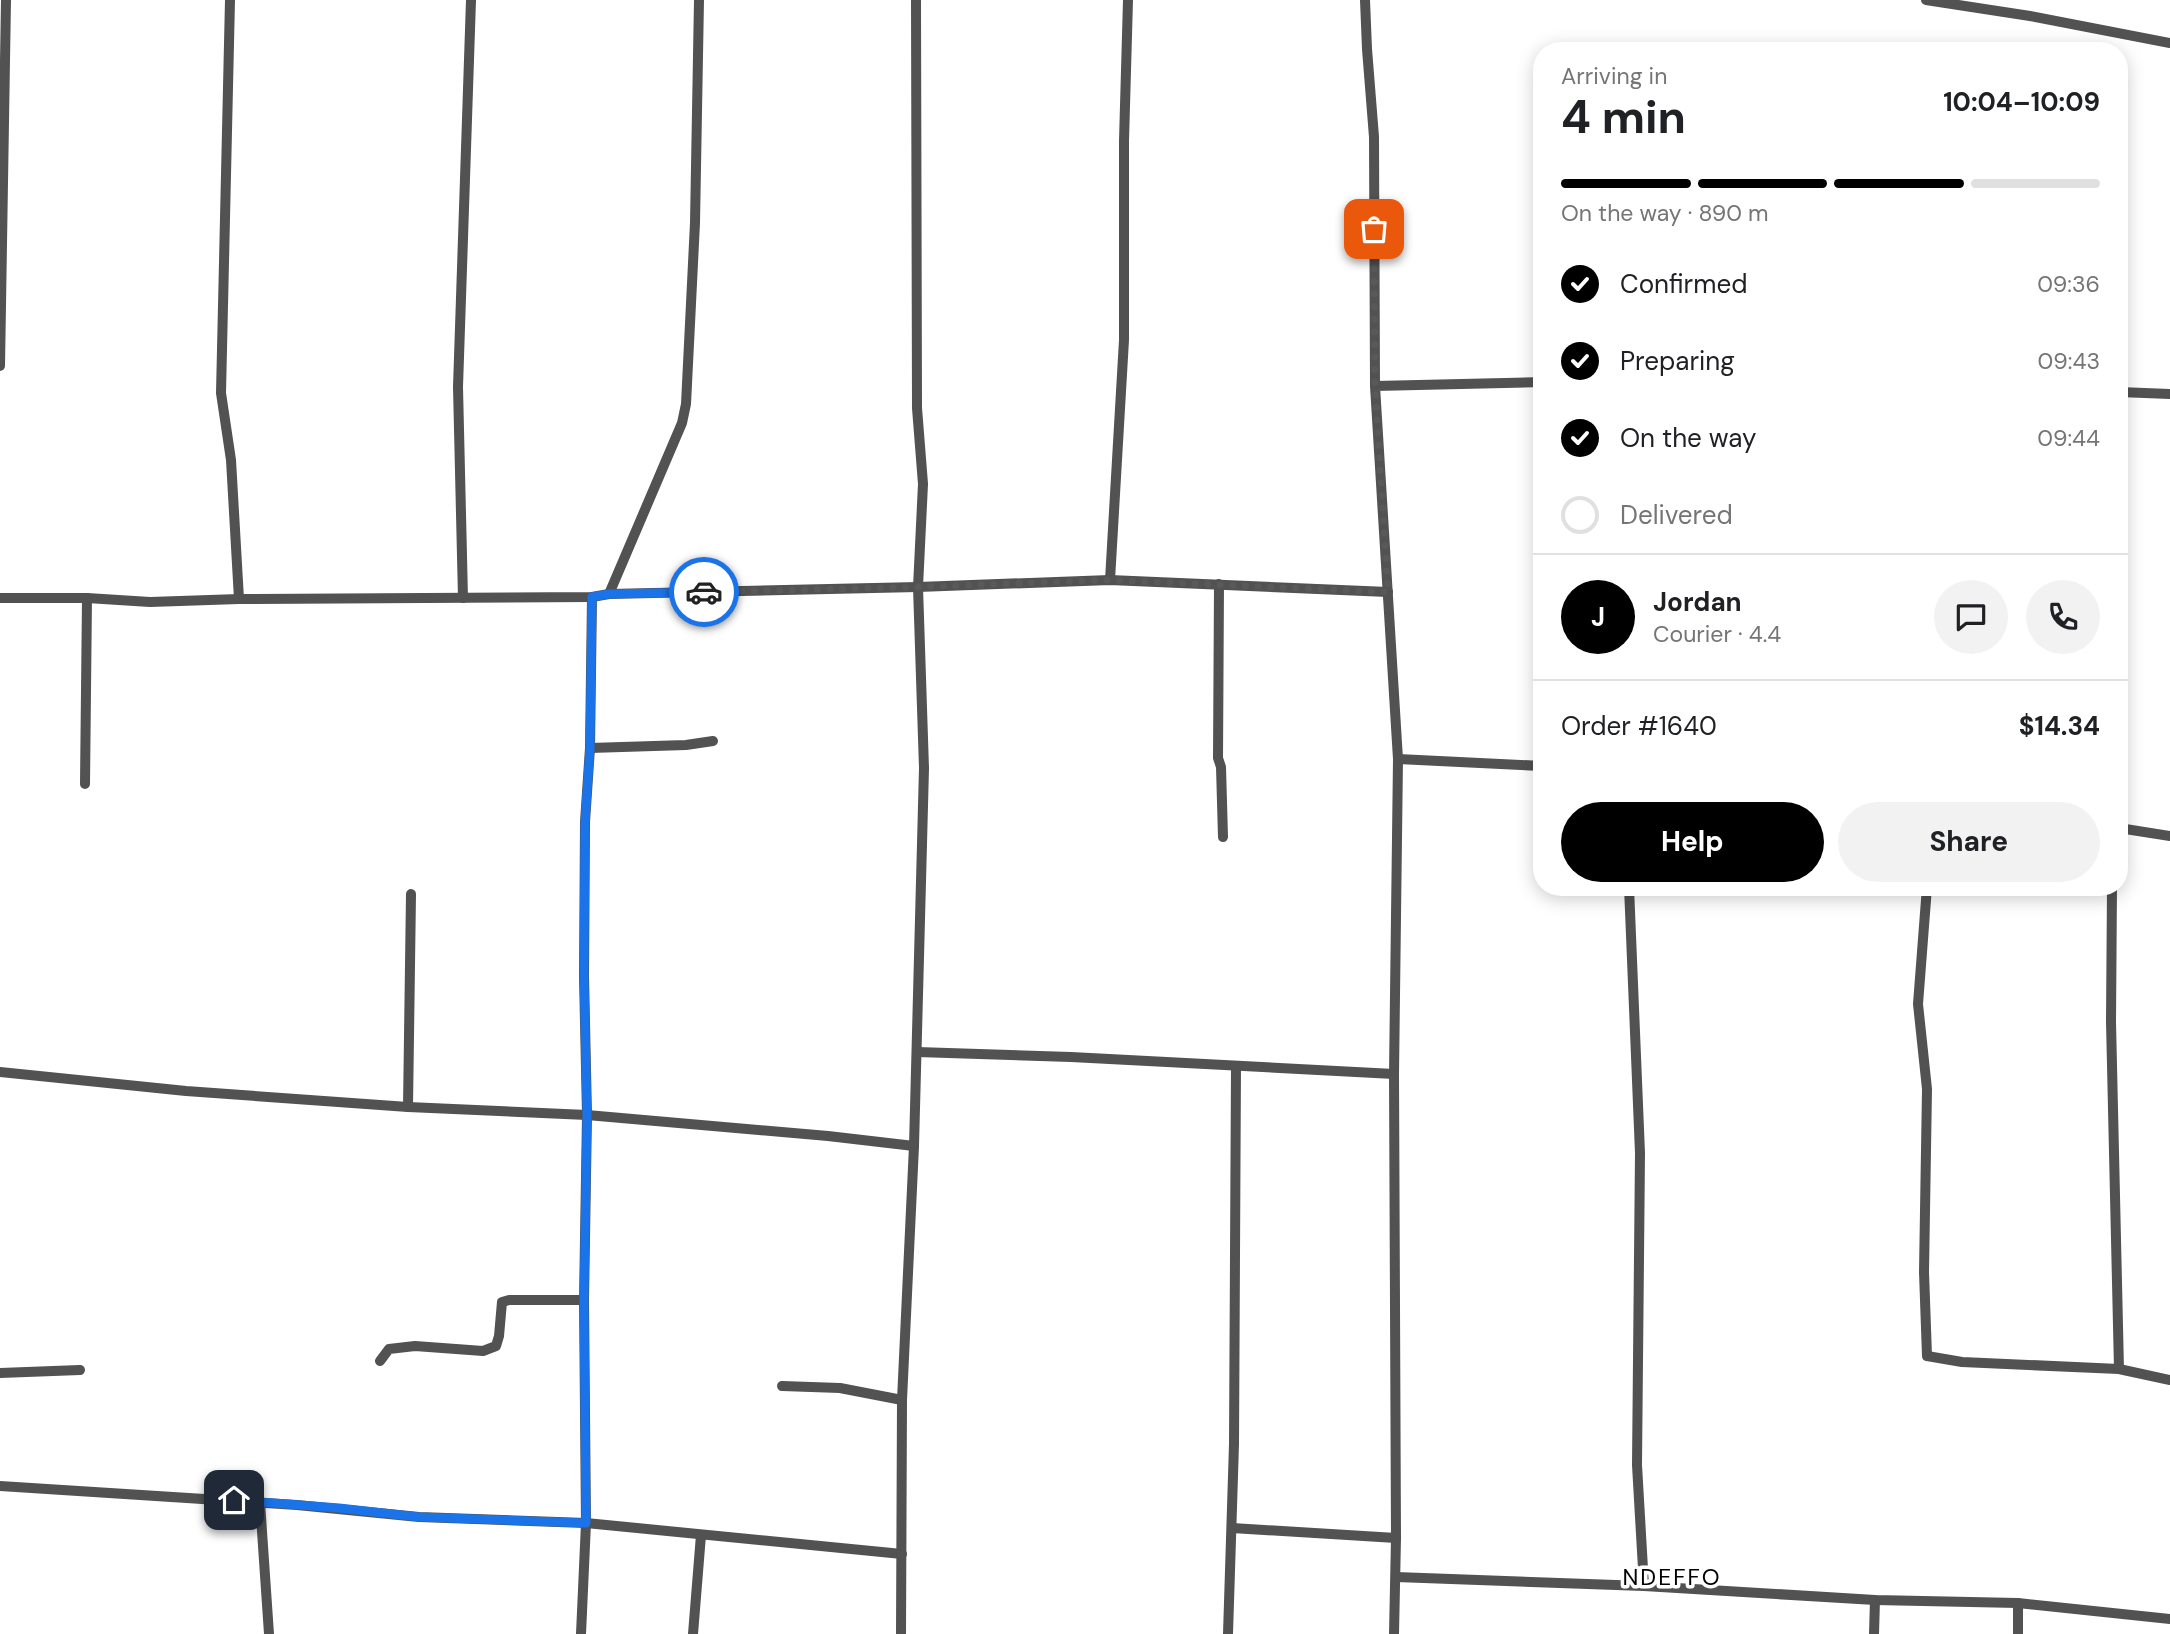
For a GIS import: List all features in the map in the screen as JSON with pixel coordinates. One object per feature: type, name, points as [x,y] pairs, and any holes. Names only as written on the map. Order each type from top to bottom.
[{"type":"street","points":[[0,366],[6,0]]},
{"type":"street","points":[[230,0],[221,393],[231,460],[239,600]]},
{"type":"street","points":[[463,598],[458,387],[471,0]]},
{"type":"street","points":[[609,594],[682,424],[686,404],[695,223],[699,0]]},
{"type":"street","points":[[901,1634],[902,1401],[914,1146],[923,768],[918,587],[923,484],[917,408],[916,0]]},
{"type":"street","points":[[1110,580],[1124,340],[1124,141],[1128,0]]},
{"type":"street","points":[[1365,0],[1374,137],[1375,386],[1398,759],[1394,1074],[1394,1634]]},
{"type":"street","points":[[1926,0],[2030,16],[2170,43]]},
{"type":"street","points":[[1375,386],[1533,382]]},
{"type":"street","points":[[2128,392],[2170,394]]},
{"type":"street","points":[[0,598],[87,598],[150,602],[592,597],[609,594],[1110,580],[1388,592]]},
{"type":"street","points":[[1219,584],[1218,758],[1222,766],[1223,837]]},
{"type":"street","points":[[581,1634],[586,1523],[585,822],[590,748],[592,597]]},
{"type":"street","points":[[85,784],[87,598]]},
{"type":"street","points":[[590,748],[686,745],[713,741]]},
{"type":"street","points":[[1398,759],[1533,766]]},
{"type":"street","points":[[2128,829],[2170,836]]},
{"type":"street","points":[[408,1107],[411,894]]},
{"type":"street","points":[[1629,896],[1640,1153],[1637,1465],[1644,1586]]},
{"type":"street","points":[[1927,896],[1918,1004],[1927,1089],[1924,1272],[1927,1356],[1962,1362],[2119,1369],[2170,1380]]},
{"type":"street","points":[[2112,896],[2111,1022],[2119,1369]]},
{"type":"street","points":[[916,1052],[1071,1056],[1394,1074]]},
{"type":"street","points":[[1228,1634],[1235,1319],[1236,1066]]},
{"type":"street","points":[[0,1072],[186,1091],[408,1107],[587,1115],[914,1146]]},
{"type":"street","points":[[380,1361],[389,1349],[415,1346],[483,1351],[496,1346],[502,1302],[584,1300]]},
{"type":"street","points":[[0,1373],[80,1370]]},
{"type":"street","points":[[782,1386],[840,1388],[902,1401]]},
{"type":"street","points":[[0,1486],[260,1502],[419,1517],[586,1523],[902,1554]]},
{"type":"street","points":[[260,1502],[270,1634]]},
{"type":"street","points":[[1232,1528],[1396,1538]]},
{"type":"street","points":[[693,1634],[701,1535]]},
{"type":"street","points":[[1396,1577],[1644,1586],[1875,1600],[2018,1603],[2170,1619]]},
{"type":"street","points":[[1874,1634],[1875,1600]]},
{"type":"street","points":[[2018,1603],[2018,1634]]},
{"type":"way so far","points":[[704,592],[1110,580],[1388,592],[1375,386],[1374,229]]},
{"type":"district","name":"NDEFFO","points":[[1672,1577]]},
{"type":"route","points":[[234,1500],[419,1517],[586,1523],[584,1300],[587,1115],[584,976],[585,822],[590,748],[592,597],[609,594],[704,592]]}]
